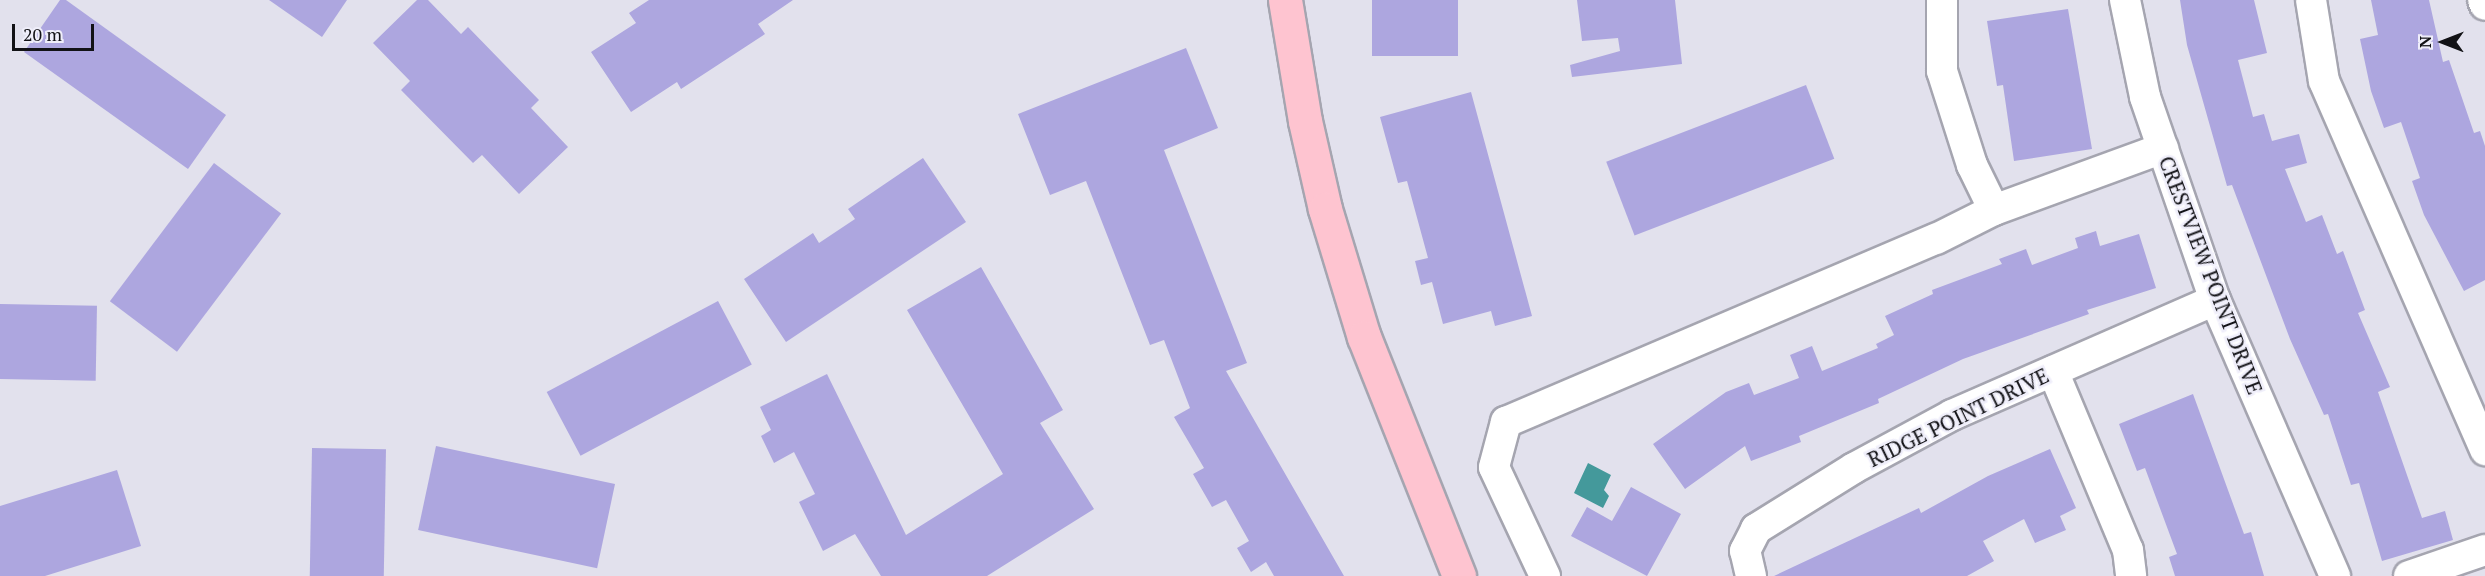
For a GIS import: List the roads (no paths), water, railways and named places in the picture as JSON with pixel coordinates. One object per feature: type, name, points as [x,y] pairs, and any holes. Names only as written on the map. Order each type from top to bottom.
[{"type":"main road","points":[[1285,0],[1305,121],[1328,220],[1364,337],[1459,576]]},
{"type":"street","points":[[1942,0],[1942,71],[1972,165],[1994,210]]},
{"type":"street","name":"CRESTVIEW POINT DRIVE","points":[[2125,0],[2145,97],[2215,300],[2335,576]]},
{"type":"street","points":[[2310,0],[2325,81],[2485,450]]},
{"type":"street","points":[[2483,0],[2485,5]]},
{"type":"street","points":[[1545,576],[1494,467],[1506,422],[1936,239],[1994,210],[2163,148]]},
{"type":"street","name":"RIDGE POINT DRIVE","points":[[1751,576],[1745,551],[1756,529],[1854,468],[1932,425],[2215,300]]},
{"type":"street","points":[[2053,370],[2128,550],[2131,576]]},
{"type":"street","points":[[2409,576],[2485,550]]},
{"type":"water","points":[[1588,463],[1611,475],[1604,490],[1609,496],[1603,508],[1574,493]]}]
